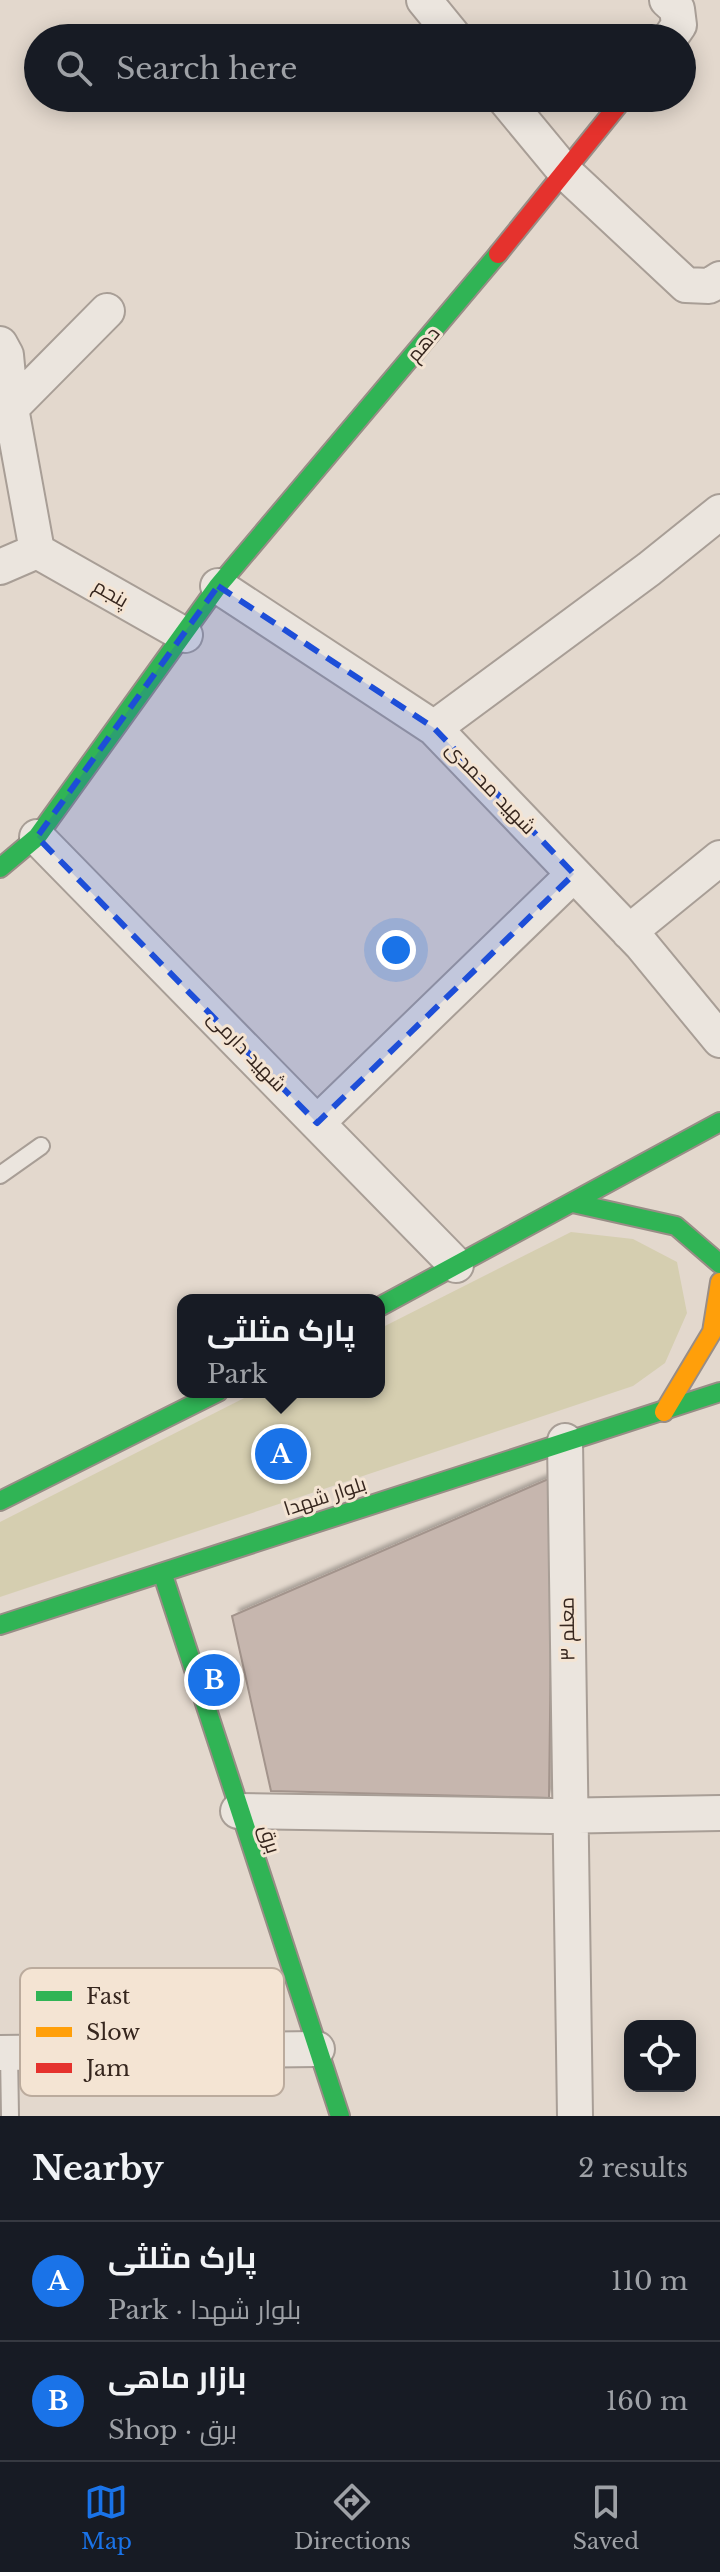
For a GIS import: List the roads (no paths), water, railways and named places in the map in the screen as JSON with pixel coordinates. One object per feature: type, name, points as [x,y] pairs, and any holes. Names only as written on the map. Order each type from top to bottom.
[{"type":"main road","name":"دهم","points":[[0,868],[37,837],[218,586],[566,173],[613,112]]},
{"type":"main road","points":[[385,1304],[720,1122]]},
{"type":"main road","points":[[573,1203],[676,1226],[720,1264]]},
{"type":"main road","points":[[664,1412],[712,1332],[720,1282]]},
{"type":"main road","name":"بلوار شهدا","points":[[0,1625],[163,1575],[312,1522],[720,1392]]},
{"type":"main road","points":[[0,1501],[206,1398]]},
{"type":"main road","name":"برق","points":[[163,1575],[340,2116]]},
{"type":"street","points":[[424,0],[444,24]]},
{"type":"street","points":[[667,0],[677,9],[679,24]]},
{"type":"street","points":[[516,112],[566,173],[686,285],[709,286],[720,279]]},
{"type":"street","points":[[11,408],[107,311]]},
{"type":"street","points":[[0,344],[6,355],[11,408],[37,551],[0,567]]},
{"type":"street","points":[[434,728],[649,569],[720,512]]},
{"type":"street","name":"پنجم","points":[[37,551],[185,635]]},
{"type":"street","name":"شهید محمدی","points":[[218,586],[434,728],[629,932],[720,1040]]},
{"type":"street","name":"شهید دارمی","points":[[37,837],[456,1265]]},
{"type":"street","points":[[629,932],[720,858]]},
{"type":"street","points":[[317,1123],[574,874]]},
{"type":"street","name":"معلم ۳","points":[[565,1441],[575,2116]]},
{"type":"street","points":[[238,1811],[569,1816],[720,1813]]},
{"type":"street","points":[[284,2049],[317,2049]]},
{"type":"lane","points":[[0,1175],[41,1146]]},
{"type":"lane","points":[[5,2053],[10,2116]]},
{"type":"place","name":"پارک مثلثی","points":[[281,1454]]},
{"type":"place","name":"بازار ماهی","points":[[214,1680]]}]
